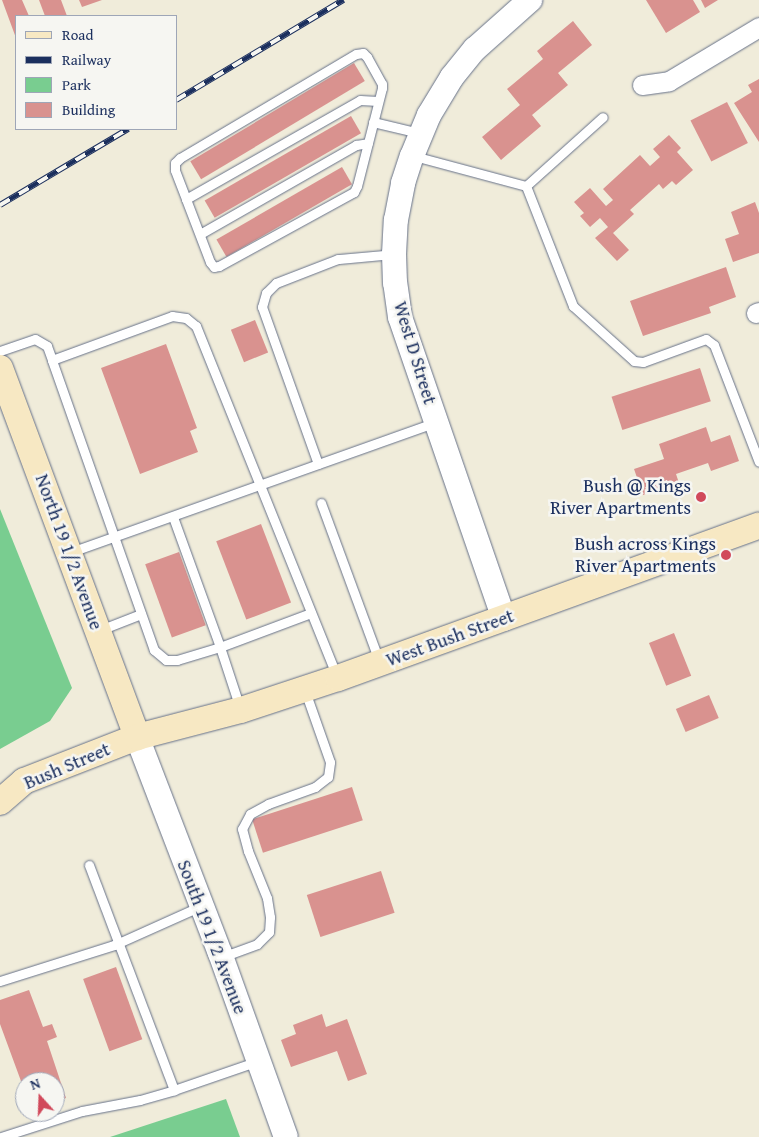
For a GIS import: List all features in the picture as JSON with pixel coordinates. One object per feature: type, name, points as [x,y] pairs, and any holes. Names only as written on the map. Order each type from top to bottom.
[{"type":"main road","name":"North 19 1/2 Avenue","points":[[0,368],[137,737]]},
{"type":"main road","name":"West Bush Street","points":[[137,737],[241,710],[338,678],[759,526]]},
{"type":"main road","name":"Bush Street","points":[[0,802],[24,781],[137,737]]},
{"type":"street","name":"West D Street","points":[[504,619],[400,317],[395,283],[394,254],[396,220],[403,183],[421,134],[452,77],[475,49],[530,0]]},
{"type":"street","points":[[642,85],[669,81],[759,27]]},
{"type":"street","name":"South 19 1/2 Avenue","points":[[137,737],[222,957],[286,1137]]},
{"type":"lane","points":[[362,53],[367,56],[382,84],[373,122],[354,192],[220,266],[214,267],[210,262],[175,170],[176,163],[180,158],[356,54],[362,53]]},
{"type":"lane","points":[[186,199],[360,100],[378,101]]},
{"type":"lane","points":[[526,186],[603,117]]},
{"type":"lane","points":[[373,122],[421,134]]},
{"type":"lane","points":[[200,234],[356,145],[368,143]]},
{"type":"lane","points":[[412,156],[526,186]]},
{"type":"lane","points":[[526,186],[573,306],[634,361],[643,362],[706,339],[714,345],[759,462]]},
{"type":"lane","points":[[318,464],[262,307],[266,293],[276,283],[338,259],[394,254]]},
{"type":"lane","points":[[52,360],[172,316],[186,318],[196,326],[338,678]]},
{"type":"lane","points":[[0,352],[36,338],[47,346],[154,650],[166,660],[178,660],[220,647],[311,613]]},
{"type":"lane","points":[[69,553],[437,422]]},
{"type":"lane","points":[[322,503],[380,663]]},
{"type":"lane","points":[[173,517],[241,710]]},
{"type":"lane","points":[[98,630],[142,614]]},
{"type":"lane","points":[[222,957],[256,944],[268,932],[270,917],[268,898],[248,851],[242,829],[250,814],[268,804],[315,787],[328,777],[330,762],[304,689]]},
{"type":"lane","points":[[89,865],[174,1090]]},
{"type":"lane","points":[[0,980],[117,942],[201,906]]},
{"type":"lane","points":[[1,1137],[82,1111],[140,1100],[174,1090],[258,1061]]},
{"type":"green space","points":[[0,509],[72,688],[50,721],[0,749]]},
{"type":"green space","points":[[226,1099],[240,1137],[110,1137]]},
{"type":"building","points":[[2,0],[22,0],[29,15],[15,15],[15,35]]},
{"type":"building","points":[[39,0],[61,0],[67,15],[45,15]]},
{"type":"building","points":[[79,0],[102,0],[82,7]]},
{"type":"building","points":[[646,0],[693,0],[700,12],[666,33]]},
{"type":"building","points":[[701,0],[718,0],[705,8]]},
{"type":"building","points":[[573,21],[592,45],[558,73],[568,85],[532,115],[541,126],[501,160],[482,137],[520,105],[507,89],[543,59],[537,51]]},
{"type":"building","points":[[354,63],[365,81],[201,179],[190,161]]},
{"type":"building","points":[[759,79],[759,142],[734,103],[752,92],[748,85]]},
{"type":"building","points":[[727,102],[748,143],[711,162],[690,121]]},
{"type":"building","points":[[351,116],[361,133],[215,218],[205,201]]},
{"type":"building","points":[[669,135],[681,148],[677,152],[693,170],[676,185],[672,181],[663,189],[659,184],[630,210],[634,214],[613,233],[629,250],[617,261],[595,238],[608,227],[600,218],[590,227],[580,216],[584,213],[574,202],[590,188],[606,206],[613,200],[603,189],[640,155],[650,166],[660,157],[653,149]]},
{"type":"building","points":[[342,167],[352,184],[226,257],[216,240]]},
{"type":"building","points":[[755,202],[759,213],[759,253],[733,262],[725,239],[739,234],[731,212]]},
{"type":"building","points":[[726,267],[736,297],[709,307],[711,313],[643,336],[630,301]]},
{"type":"building","points":[[255,320],[268,352],[244,362],[231,330]]},
{"type":"building","points":[[166,344],[197,428],[190,431],[198,452],[140,474],[101,368]]},
{"type":"building","points":[[700,368],[711,401],[622,430],[612,397]]},
{"type":"building","points":[[706,427],[711,442],[730,435],[739,461],[711,471],[708,463],[676,474],[679,483],[643,495],[634,469],[664,459],[659,444]]},
{"type":"building","points":[[261,524],[291,602],[246,620],[216,541]]},
{"type":"building","points":[[179,552],[206,625],[172,638],[145,564]]},
{"type":"building","points":[[674,633],[691,676],[666,686],[649,643]]},
{"type":"building","points":[[709,695],[719,718],[686,732],[676,709]]},
{"type":"building","points":[[352,787],[363,820],[263,853],[252,819]]},
{"type":"building","points":[[381,871],[395,913],[320,937],[307,895]]},
{"type":"building","points":[[116,967],[142,1039],[109,1051],[83,979]]},
{"type":"building","points":[[29,990],[43,1027],[52,1024],[57,1037],[47,1041],[57,1072],[18,1072],[0,1024],[0,1000]]},
{"type":"building","points":[[322,1014],[326,1027],[347,1019],[367,1074],[348,1081],[337,1051],[291,1067],[281,1040],[296,1034],[293,1025]]},
{"type":"railway","points":[[178,99],[343,0]]},
{"type":"railway","points":[[0,205],[126,130]]},
{"type":"place","name":"Bush @ Kings River Apartments","points":[[701,497]]},
{"type":"place","name":"Bush across Kings River Apartments","points":[[726,555]]}]
